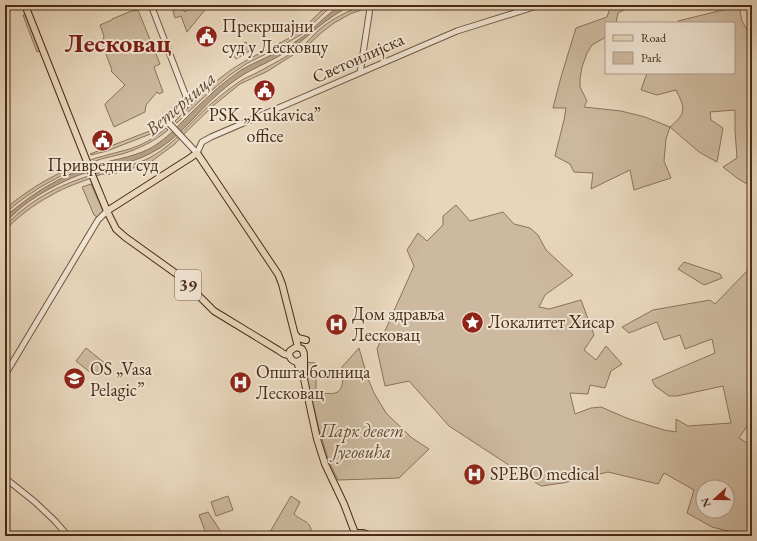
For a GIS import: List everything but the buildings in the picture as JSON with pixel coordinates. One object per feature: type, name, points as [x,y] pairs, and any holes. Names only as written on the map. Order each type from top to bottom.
[{"type":"main road","name":"39","points":[[25,5],[92,177],[116,229],[178,275],[214,311],[284,354],[289,355]]},
{"type":"main road","points":[[107,211],[172,170],[197,152],[278,274],[282,284],[298,347],[302,349],[304,353],[304,379]]},
{"type":"main road","points":[[294,333],[298,338],[306,340]]},
{"type":"main road","points":[[298,347],[292,349],[289,355],[292,360],[297,362],[304,379],[315,434],[325,464],[344,504],[355,533],[363,533],[372,536]]},
{"type":"main road","points":[[297,362],[301,361],[304,357]]},
{"type":"street","points":[[151,5],[186,99],[186,105],[168,118],[169,122],[197,152]]},
{"type":"street","name":"Светоилијска","points":[[197,152],[202,142],[211,137],[457,31],[540,5]]},
{"type":"street","points":[[360,74],[370,6]]},
{"type":"street","points":[[5,376],[98,220],[107,211]]},
{"type":"street","points":[[5,478],[35,502],[68,536]]},
{"type":"street","points":[[348,536],[355,533]]},
{"type":"green space","points":[[192,5],[209,5],[187,32],[181,16],[175,18],[173,11],[180,7],[185,12]]},
{"type":"green space","points":[[327,5],[336,5],[326,11],[302,34],[246,64],[230,75],[177,123],[175,121],[220,78],[245,61],[277,45],[304,28]]},
{"type":"green space","points":[[365,5],[364,9],[350,14],[334,23],[307,46],[268,71],[240,84],[214,105],[175,144],[152,161],[121,172],[106,175],[102,174],[62,189],[32,207],[5,230],[5,226],[26,207],[49,192],[88,176],[133,164],[151,157],[176,139],[204,110],[243,79],[298,49],[320,29],[335,18]]},
{"type":"green space","points":[[611,5],[633,5],[618,13],[616,22],[605,22],[605,38],[592,45],[587,53],[580,79],[580,87],[587,101],[584,107],[621,111],[645,117],[670,127],[666,139],[664,161],[671,178],[634,190],[630,170],[591,189],[593,173],[574,172],[570,164],[555,156],[566,108],[553,108],[576,28],[607,17]]},
{"type":"green space","points":[[739,6],[742,21],[752,39],[752,187],[723,167],[737,158],[735,110],[710,112],[711,120],[723,128],[717,162],[699,152],[670,127],[676,122],[683,110],[683,106],[676,90],[657,95],[641,90],[647,74],[735,74],[735,22],[678,21]]},
{"type":"green space","points":[[134,10],[138,10],[160,64],[154,67],[163,92],[159,94],[157,92],[146,105],[145,112],[114,127],[105,105],[125,85],[111,71],[112,70],[102,44],[104,36],[100,25]]},
{"type":"green space","points":[[27,14],[41,51],[37,52],[23,15]]},
{"type":"green space","points":[[246,42],[251,50],[236,59],[231,51]]},
{"type":"green space","points":[[160,127],[153,133],[107,151],[90,154]]},
{"type":"green space","points":[[166,128],[168,130],[163,134],[141,147],[119,155],[101,159],[62,175],[27,196],[5,213],[5,209],[15,201],[48,179],[84,162],[142,144]]},
{"type":"green space","points":[[91,184],[103,211],[97,217],[94,215],[82,187]]},
{"type":"green space","points":[[456,205],[470,221],[503,212],[514,224],[530,228],[538,235],[546,250],[573,275],[545,295],[539,307],[549,309],[581,300],[594,335],[584,350],[596,360],[606,346],[622,364],[611,371],[605,388],[590,385],[588,394],[570,393],[575,414],[591,408],[601,407],[629,419],[664,430],[676,432],[676,419],[688,426],[731,423],[723,386],[677,396],[669,396],[655,386],[652,380],[715,353],[712,339],[685,349],[680,335],[664,340],[657,322],[629,333],[622,327],[653,310],[710,300],[715,304],[748,270],[752,276],[752,419],[739,438],[752,446],[752,536],[712,527],[698,519],[735,519],[735,479],[695,479],[695,517],[687,513],[694,490],[664,473],[658,484],[608,472],[563,483],[541,486],[449,426],[409,381],[385,386],[377,349],[414,266],[407,250],[418,233],[427,241],[443,225],[443,216]]},
{"type":"green space","points":[[684,262],[720,274],[722,278],[704,285],[678,269]]},
{"type":"green space","points":[[86,348],[106,364],[96,377],[76,361]]},
{"type":"green space","name":"Парк девет Југовића","points":[[359,348],[367,376],[374,393],[386,413],[412,438],[429,449],[399,478],[338,480],[329,462],[312,399],[320,393],[332,394],[341,388],[343,380],[342,367]]},
{"type":"green space","points":[[304,362],[316,363],[316,392],[310,392]]},
{"type":"green space","points":[[228,496],[233,510],[216,516],[211,502]]},
{"type":"green space","points":[[291,496],[300,502],[294,514],[310,526],[313,536],[274,536],[270,532]]},
{"type":"green space","points":[[208,512],[221,532],[219,536],[207,536],[199,515]]},
{"type":"shaded area","points":[[343,5],[352,5],[325,21],[298,44],[276,58],[246,73],[222,90],[178,134],[161,148],[143,157],[88,172],[64,181],[29,201],[5,222],[5,217],[34,194],[56,181],[79,170],[135,155],[154,146],[167,137],[209,95],[241,70],[291,45],[304,36],[331,12]]},
{"type":"place","name":"Прекршајни суд у Лесковцу","points":[[206,36]]},
{"type":"place","name":"PSK „Kukavica” office","points":[[265,90]]},
{"type":"place","name":"Привредни суд","points":[[103,140]]},
{"type":"place","name":"Локалитет Хисар","points":[[473,322]]},
{"type":"place","name":"Дом здравља Лесковац","points":[[336,324]]},
{"type":"place","name":"OS „Vasa Pelagic”","points":[[75,379]]},
{"type":"place","name":"Општа болница Лесковац","points":[[241,382]]},
{"type":"place","name":"SPEBO medical","points":[[474,474]]},
{"type":"district","name":"Лесковац","points":[[118,43]]},
{"type":"water label","name":"Ветерница","points":[[180,103]]}]
